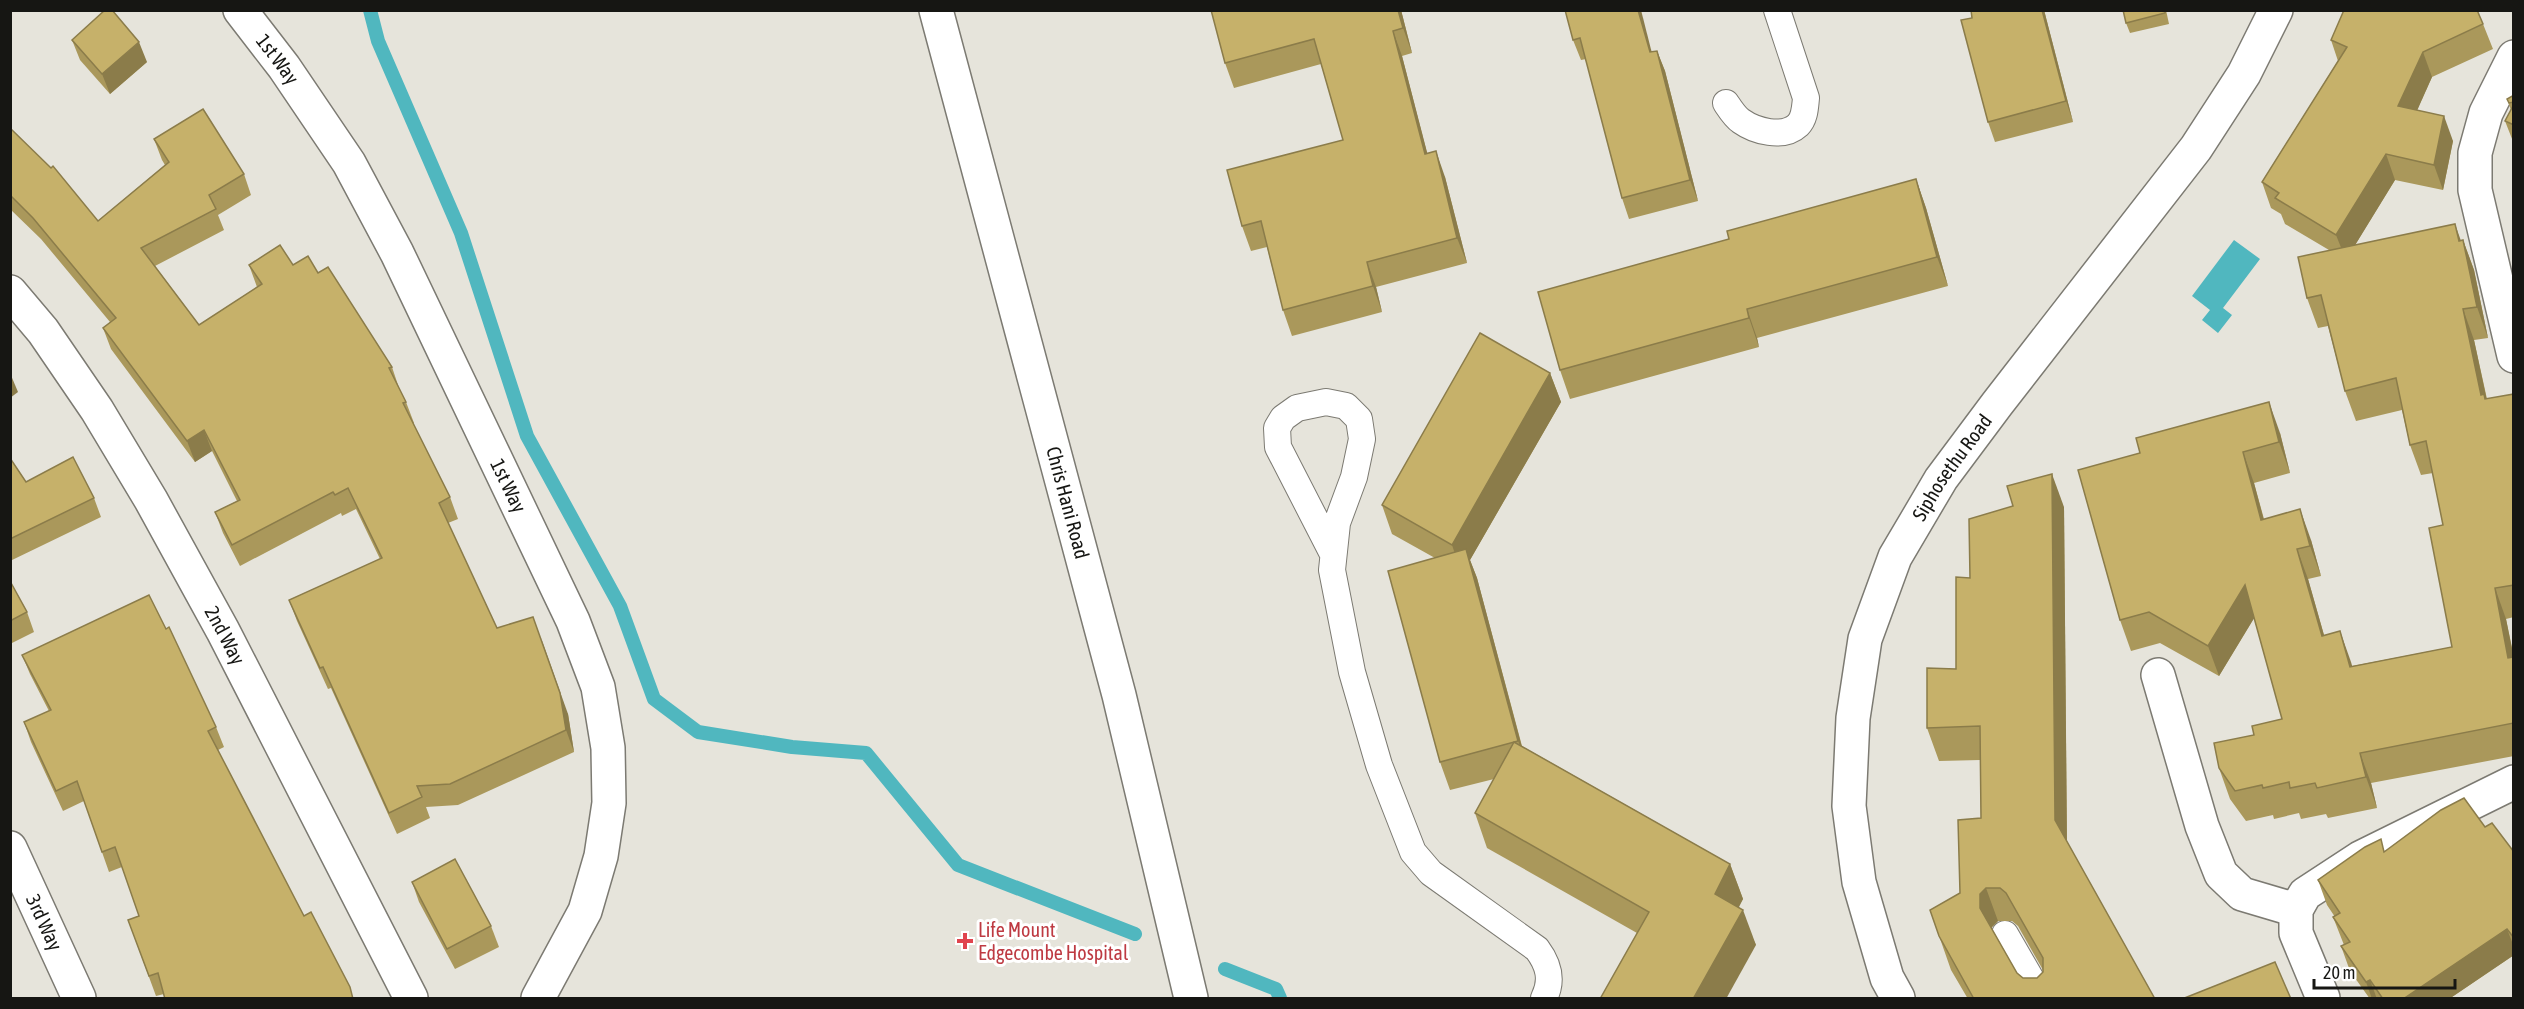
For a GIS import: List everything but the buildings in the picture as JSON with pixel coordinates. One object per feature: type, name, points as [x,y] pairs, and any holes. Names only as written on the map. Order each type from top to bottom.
[{"type":"street","name":"1st Way","points":[[240,10],[284,67],[349,163],[381,223],[573,621],[598,687],[609,748],[609,803],[602,856],[585,911],[538,999]]},
{"type":"street","name":"Chris Hani Road","points":[[936,10],[1119,695],[1191,999]]},
{"type":"street","name":"Siphosethu Road","points":[[1898,999],[1887,978],[1859,882],[1849,806],[1853,718],[1865,639],[1895,557],[1941,479],[1996,404],[2196,148],[2244,74],[2276,10]]},
{"type":"street","points":[[2514,57],[2486,113],[2475,153],[2475,190],[2514,356]]},
{"type":"street","name":"2nd Way","points":[[10,292],[44,331],[97,410],[151,500],[223,631],[411,999]]},
{"type":"street","points":[[2158,675],[2202,826],[2222,874],[2242,894],[2296,910]]},
{"type":"street","points":[[2323,999],[2296,933],[2296,910],[2306,894],[2360,858],[2514,782]]},
{"type":"street","name":"3rd Way","points":[[10,848],[79,999]]},
{"type":"lane","points":[[1726,103],[1738,120],[1754,128],[1770,132],[1786,130],[1798,125],[1805,113],[1806,98],[1777,10]]},
{"type":"lane","points":[[1332,552],[1278,447],[1277,428],[1283,418],[1298,408],[1326,402],[1346,406],[1359,418],[1362,439],[1354,477],[1337,523],[1332,552],[1332,570],[1352,672],[1379,765],[1413,852],[1431,873],[1538,949],[1547,962],[1550,975],[1544,999]]},
{"type":"lane","points":[[2005,934],[2042,999]]},
{"type":"water","points":[[2234,240],[2260,259],[2223,308],[2232,315],[2218,333],[2202,320],[2210,310],[2192,296]]},
{"type":"waterway","points":[[370,10],[378,41],[461,233],[527,436],[620,606],[654,699],[698,732],[792,747],[866,753],[958,865],[1135,934]]},
{"type":"waterway","points":[[1225,969],[1276,989],[1280,998]]},
{"type":"place","name":"Life Mount Edgecombe Hospital","points":[[965,941]]}]
